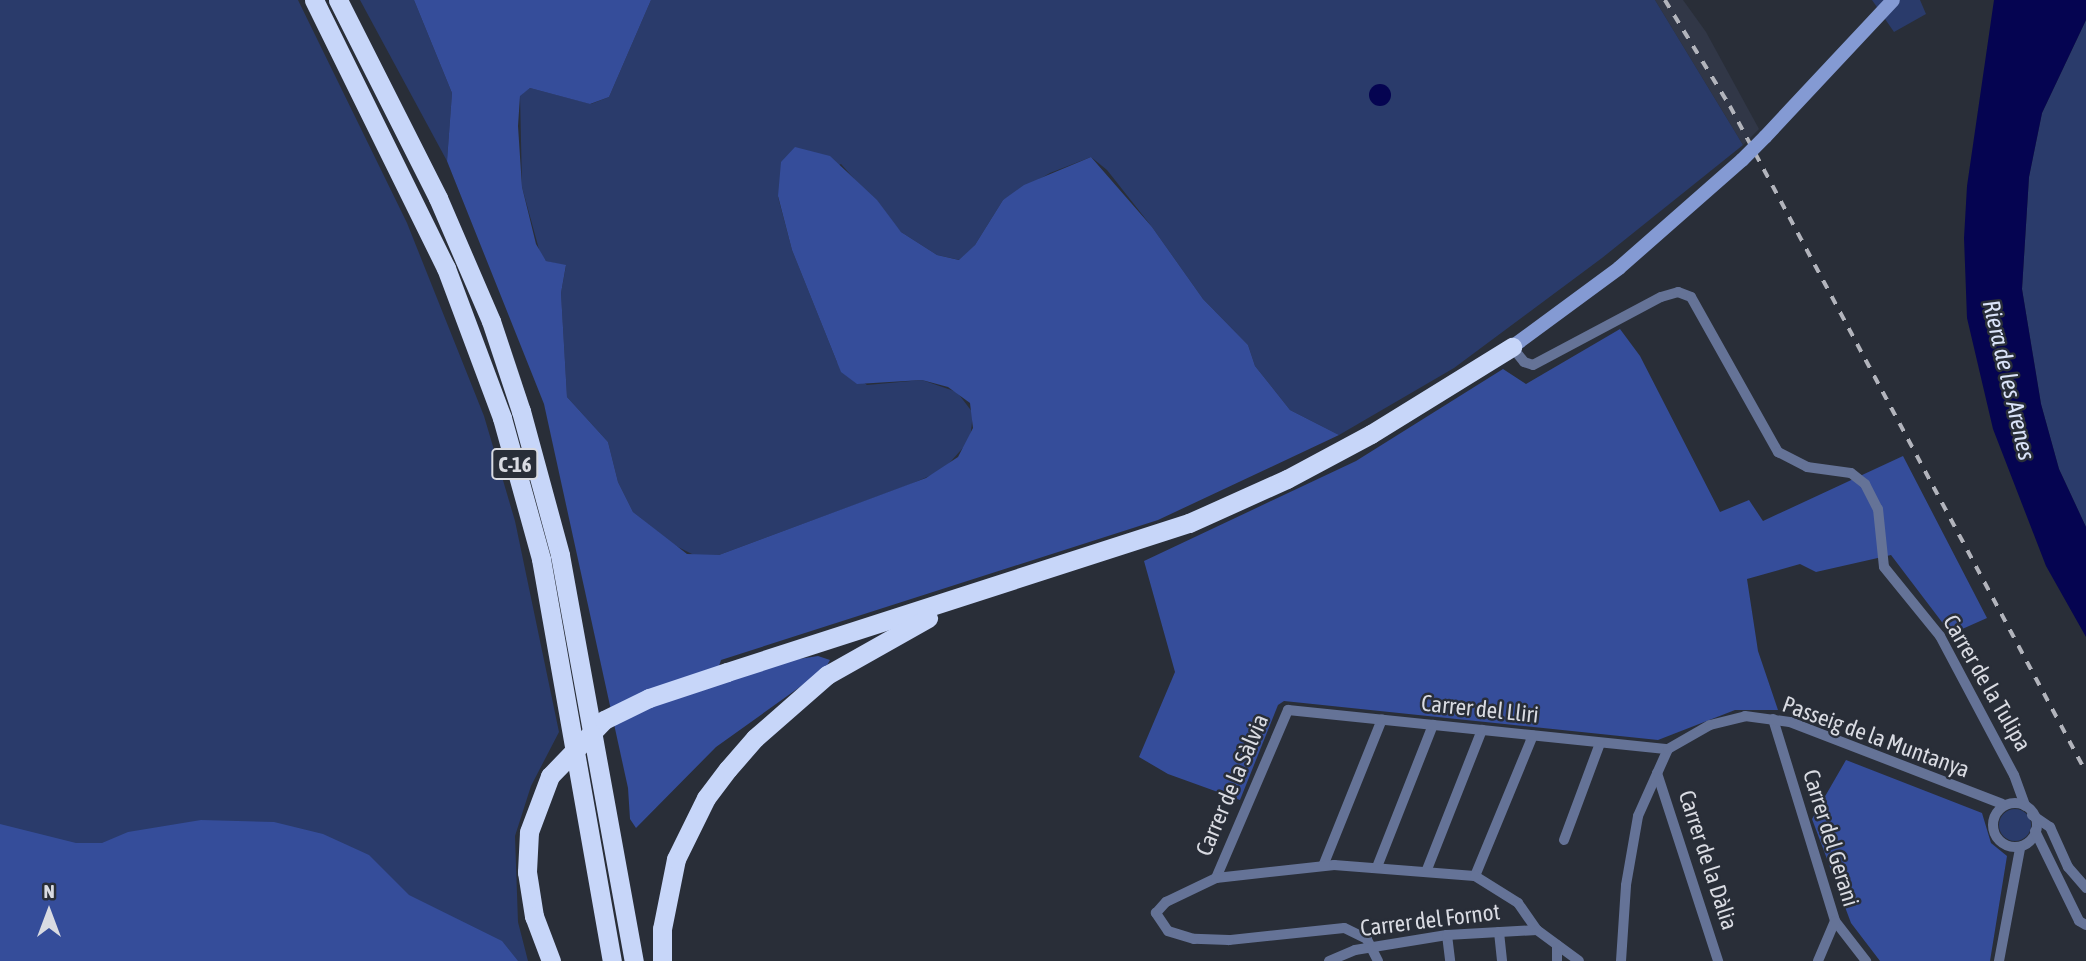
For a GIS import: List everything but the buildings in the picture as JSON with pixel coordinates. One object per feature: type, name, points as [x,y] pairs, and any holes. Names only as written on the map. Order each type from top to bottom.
[{"type":"highway","name":"C-16","points":[[314,0],[446,268],[502,418],[541,559],[612,961]]},
{"type":"highway","name":"C-16","points":[[338,0],[438,198],[491,321],[521,411],[560,555],[634,961]]},
{"type":"highway","points":[[551,961],[534,916],[527,872],[529,832],[550,776],[604,720],[649,698],[1109,552],[1240,501],[1371,433],[1511,347]]},
{"type":"highway","points":[[662,961],[662,929],[676,859],[706,797],[746,748],[827,675],[896,633],[978,594]]},
{"type":"main road","points":[[1511,347],[1677,221],[1765,137],[1893,0]]},
{"type":"street","name":"Carrer de la Tulipa","points":[[1511,347],[1524,362],[1533,365],[1661,297],[1686,294],[1696,303],[1778,452],[1807,467],[1851,473],[1865,484],[1878,509],[1884,567],[1940,636],[2014,775],[2028,810]]},
{"type":"street","name":"Carrer del Lliri","points":[[1287,710],[1668,749]]},
{"type":"street","name":"Carrer de la Sàlvia","points":[[1216,878],[1287,710]]},
{"type":"street","name":"Passeig de la Muntanya","points":[[1668,749],[1727,719],[1745,716],[1773,719],[2002,804]]},
{"type":"street","points":[[1323,866],[1382,719]]},
{"type":"street","name":"Carrer del Gerani","points":[[1773,719],[1835,921],[1866,961]]},
{"type":"street","points":[[1377,867],[1433,725]]},
{"type":"street","points":[[1426,872],[1482,730]]},
{"type":"street","points":[[1475,876],[1533,735]]},
{"type":"street","points":[[1564,840],[1600,743]]},
{"type":"street","points":[[1621,961],[1632,844],[1668,749]]},
{"type":"street","name":"Carrer de la Dàlia","points":[[1657,773],[1718,961]]},
{"type":"street","points":[[2035,831],[2029,845],[2020,849],[2004,844],[1994,818],[2002,804],[2028,810],[2050,827],[2068,867],[2086,888]]},
{"type":"street","points":[[2028,810],[2035,831],[2079,921],[2086,925]]},
{"type":"street","points":[[1999,961],[2020,849]]},
{"type":"street","points":[[1378,961],[1373,947],[1361,934],[1338,927],[1221,940],[1181,936],[1160,925],[1158,907],[1216,878],[1323,866],[1377,867],[1475,876],[1518,903],[1537,930],[1579,961]]},
{"type":"street","points":[[1818,961],[1835,921]]},
{"type":"street","name":"Carrer del Fornot","points":[[1329,961],[1373,947],[1447,935],[1537,930]]},
{"type":"street","points":[[1499,932],[1502,961]]},
{"type":"street","points":[[1447,935],[1450,961]]},
{"type":"street","points":[[1557,945],[1557,961]]},
{"type":"shaded area","points":[[0,0],[298,0],[407,223],[484,416],[515,521],[559,732],[531,786],[515,836],[518,922],[528,961],[497,961],[0,830]]},
{"type":"shaded area","points":[[360,0],[414,0],[452,93],[447,161]]},
{"type":"shaded area","points":[[414,0],[651,0],[609,97],[590,104],[530,88],[520,96],[518,126],[522,187],[536,244],[546,261],[566,265],[561,293],[567,397],[608,442],[618,482],[633,512],[687,554],[719,555],[926,478],[958,457],[973,428],[970,403],[948,387],[922,380],[857,384],[841,372],[792,250],[778,196],[781,162],[795,147],[830,156],[877,200],[901,232],[937,255],[959,260],[975,245],[1003,200],[1024,185],[1091,157],[1152,227],[1203,299],[1248,345],[1255,366],[1290,410],[1339,435],[1158,520],[721,660],[717,672],[818,656],[830,660],[825,669],[716,747],[636,828],[630,819],[628,788],[544,404],[447,161],[452,93]]},
{"type":"shaded area","points":[[651,0],[1655,0],[1743,145],[1602,258],[1454,368],[1339,435],[1290,410],[1255,366],[1248,345],[1203,299],[1152,227],[1107,170],[1091,157],[1050,173],[1003,200],[975,245],[960,260],[937,255],[901,232],[841,164],[778,197],[792,250],[837,362],[867,385],[922,380],[957,392],[973,413],[970,440],[943,470],[911,484],[719,555],[698,557],[674,545],[633,512],[618,482],[608,442],[567,397],[561,293],[566,266],[546,261],[540,253],[522,187],[520,95],[530,88],[591,104],[609,97]]},
{"type":"shaded area","points":[[1655,0],[1683,0],[1706,32],[1759,129],[1743,145]]},
{"type":"shaded area","points":[[1872,0],[1920,0],[1926,14],[1894,32]]},
{"type":"shaded area","points":[[2086,20],[2086,527],[2059,469],[2041,404],[2022,289],[2029,177],[2042,113]]},
{"type":"shaded area","points":[[1620,329],[1640,356],[1720,512],[1749,500],[1763,521],[1903,456],[1987,618],[1951,634],[1891,555],[1816,572],[1800,564],[1747,579],[1758,651],[1778,710],[1735,710],[1658,740],[1284,701],[1278,705],[1240,800],[1168,774],[1139,757],[1175,672],[1144,561],[1356,461],[1503,369],[1526,384]]},
{"type":"shaded area","points":[[1846,760],[1982,813],[1991,843],[2007,856],[1990,961],[1880,961],[1851,923],[1812,819]]},
{"type":"shaded area","points":[[2015,809],[2026,814],[2031,825],[2026,836],[2015,841],[2004,836],[1999,825],[2004,814]]},
{"type":"shaded area","points":[[201,820],[274,822],[323,834],[369,855],[409,895],[502,941],[518,961],[0,961],[0,824],[76,843],[102,843],[128,832]]},
{"type":"water","name":"Riera de les Arenes","points":[[1994,0],[2086,0],[2086,20],[2042,113],[2029,177],[2022,289],[2041,404],[2059,469],[2086,527],[2086,637],[2046,566],[1993,429],[1967,318],[1964,238],[1967,186]]},
{"type":"water","points":[[1380,84],[1388,87],[1391,95],[1388,103],[1380,106],[1372,103],[1369,95],[1372,87]]},
{"type":"railway","points":[[1665,0],[1730,106],[2086,772]]}]
